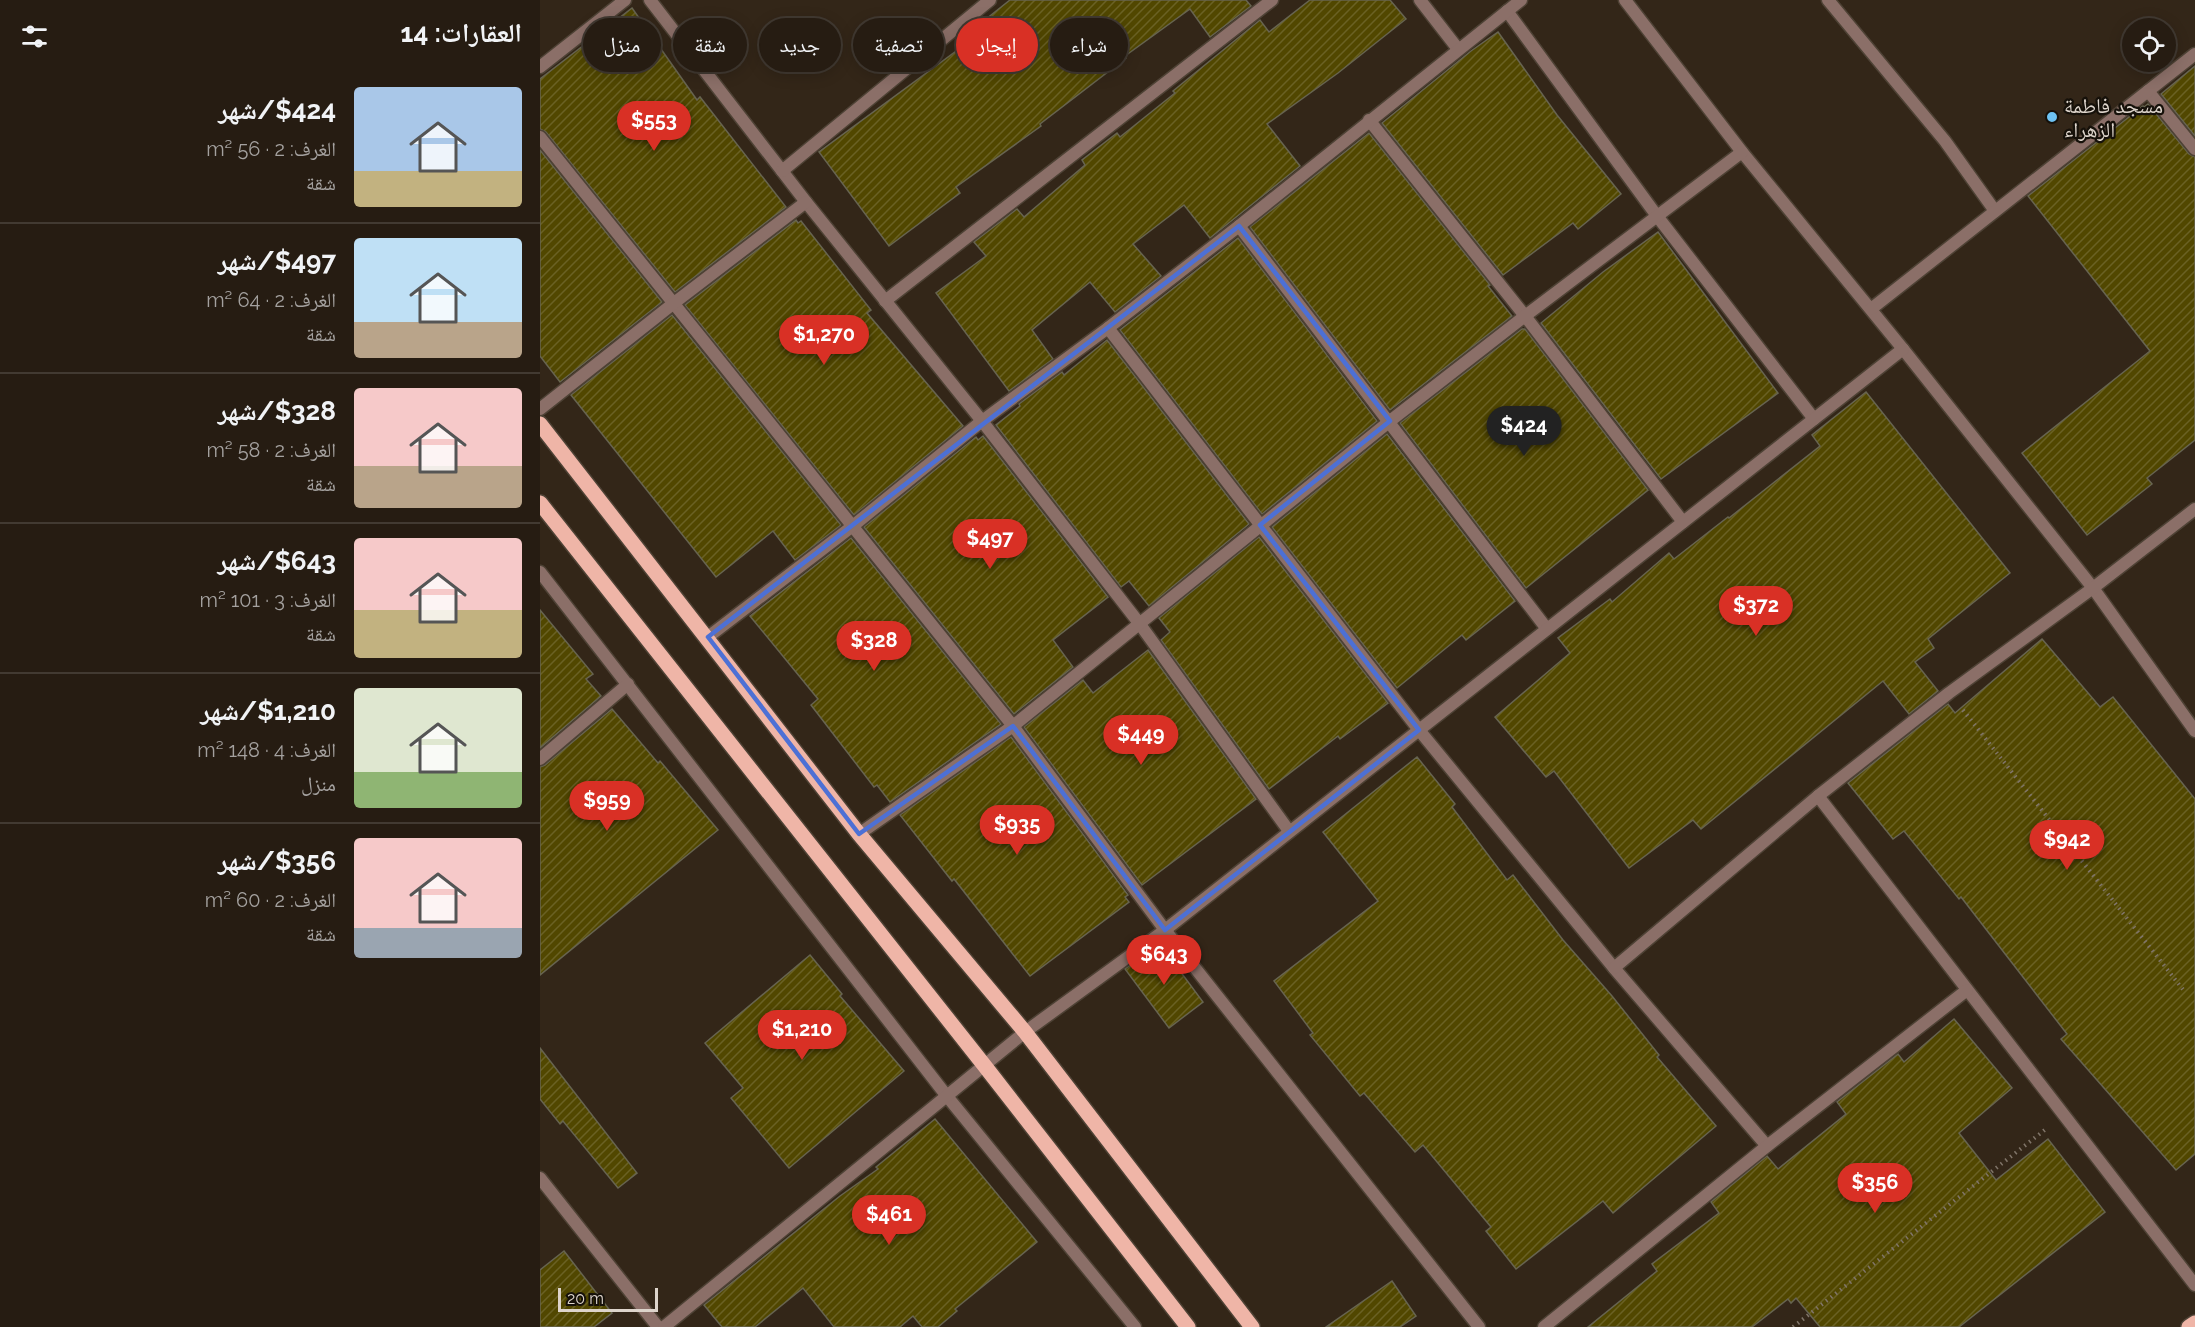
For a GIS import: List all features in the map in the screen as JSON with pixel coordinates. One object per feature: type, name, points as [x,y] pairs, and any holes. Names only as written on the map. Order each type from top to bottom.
[{"type":"main road","points":[[540,424],[859,834],[1024,1032],[1252,1327]]},
{"type":"main road","points":[[540,502],[1188,1327]]},
{"type":"main road","points":[[2189,1327],[2195,1323]]},
{"type":"street","points":[[540,67],[625,0]]},
{"type":"street","points":[[650,0],[806,202],[1139,623],[1289,831]]},
{"type":"street","points":[[782,171],[990,0]]},
{"type":"street","points":[[885,301],[1272,0]]},
{"type":"street","points":[[1420,0],[1458,49]]},
{"type":"street","points":[[708,638],[982,422],[1239,226],[1521,0]]},
{"type":"street","points":[[1624,0],[1742,152],[1904,349],[2093,588],[2195,731]]},
{"type":"street","points":[[1828,0],[1945,141],[1995,211]]},
{"type":"street","points":[[1507,11],[1657,216],[1814,419]]},
{"type":"street","points":[[1871,309],[2195,54]]},
{"type":"street","points":[[2148,91],[2195,149]]},
{"type":"street","points":[[1369,120],[1525,316],[1683,522]]},
{"type":"street","points":[[540,137],[854,525],[1013,726],[1165,930],[1479,1327]]},
{"type":"street","points":[[859,834],[1013,726],[1390,421],[1742,152]]},
{"type":"street","points":[[540,409],[806,202]]},
{"type":"street","points":[[1239,226],[1547,629]]},
{"type":"street","points":[[1108,328],[1419,730],[1614,968],[1767,1146]]},
{"type":"street","points":[[664,1327],[1024,1032],[1165,930],[1904,349]]},
{"type":"street","points":[[1614,968],[1818,796],[1949,693],[2093,588],[2195,509]]},
{"type":"street","points":[[540,572],[946,1095],[1135,1327]]},
{"type":"street","points":[[540,759],[628,684]]},
{"type":"street","points":[[1818,796],[2195,1285]]},
{"type":"street","points":[[1544,1327],[1767,1146],[1967,990]]},
{"type":"street","points":[[540,1178],[658,1327]]},
{"type":"path","points":[[1949,693],[2185,992]]},
{"type":"path","points":[[1793,1327],[2063,1116]]},
{"type":"highlighted area","points":[[1239,226],[1390,421],[1260,525],[1419,730],[1165,930],[1013,726],[859,834],[708,637]]},
{"type":"building","points":[[1010,0],[1246,0],[1251,6],[1210,37],[1190,9],[1128,54],[1128,18],[1050,18],[1050,72],[1108,72],[1040,124],[1041,126],[956,187],[960,193],[889,246],[819,152],[928,72],[944,72],[944,60],[956,51],[956,72],[1038,72],[1038,18],[987,18]]},
{"type":"building","points":[[1310,0],[1390,0],[1406,19],[1338,73],[1267,124],[1300,166],[1210,238],[1184,205],[1133,244],[1161,276],[1115,312],[1090,282],[1032,330],[1053,359],[1009,391],[936,293],[986,256],[974,242],[1017,209],[1024,217],[1085,165],[1082,160],[1117,133],[1120,137],[1260,20],[1269,32]]},
{"type":"building","points":[[632,8],[639,18],[619,18]]},
{"type":"building","points":[[1498,32],[1557,115],[1621,194],[1578,229],[1573,223],[1503,275],[1382,123]]},
{"type":"building","points":[[583,46],[583,72],[661,72],[661,49],[673,66],[673,72],[677,72],[697,100],[700,97],[786,207],[675,292],[546,132],[540,129],[540,79]]},
{"type":"building","points":[[2195,66],[2195,136],[2161,94]]},
{"type":"building","points":[[2148,104],[2189,154],[2195,157],[2195,440],[2147,478],[2152,484],[2087,535],[2022,453],[2150,351],[2028,196]]},
{"type":"building","points":[[1369,133],[1512,316],[1390,410],[1250,227]]},
{"type":"building","points":[[540,150],[662,302],[560,382],[540,356]]},
{"type":"building","points":[[796,220],[798,223],[801,221],[871,310],[867,313],[963,426],[854,515],[685,305]]},
{"type":"building","points":[[1658,232],[1778,393],[1661,479],[1541,323],[1603,272]]},
{"type":"building","points":[[1238,238],[1377,421],[1262,514],[1120,330]]},
{"type":"building","points":[[672,315],[841,525],[795,560],[773,531],[716,577],[571,395]]},
{"type":"building","points":[[1522,329],[1525,329],[1648,490],[1526,588],[1400,423]]},
{"type":"building","points":[[1107,340],[1249,524],[1149,606],[1129,581],[1121,587],[996,425],[1020,406],[1019,404],[1062,372],[1064,375]]},
{"type":"building","points":[[1866,392],[2010,573],[1928,639],[1934,648],[1915,662],[1938,691],[1909,714],[1883,681],[1701,829],[1693,820],[1629,868],[1554,771],[1546,777],[1495,717],[1570,653],[1558,638],[1610,599],[1612,602],[1669,553],[1674,559],[1820,446],[1812,435]]},
{"type":"building","points":[[1387,434],[1515,601],[1466,640],[1462,635],[1397,688],[1272,527]]},
{"type":"building","points":[[983,436],[1108,597],[1053,640],[1073,667],[1014,714],[864,527],[976,437],[978,440]]},
{"type":"building","points":[[1259,537],[1388,703],[1340,739],[1338,736],[1269,789],[1161,640],[1170,632],[1159,618]]},
{"type":"building","points":[[851,538],[1001,724],[890,802],[877,785],[874,787],[811,705],[818,699],[750,616]]},
{"type":"building","points":[[540,610],[593,674],[586,679],[601,696],[540,748]]},
{"type":"building","points":[[2042,639],[2100,707],[2113,697],[2195,799],[2195,1154],[2176,1170],[2061,1039],[2067,1034],[1961,897],[1959,899],[1904,831],[1893,839],[1848,783],[1948,704],[1955,713]]},
{"type":"building","points":[[1148,650],[1256,799],[1142,885],[1024,727],[1083,680],[1093,693]]},
{"type":"building","points":[[612,709],[658,763],[660,761],[718,830],[540,975],[540,767]]},
{"type":"building","points":[[1011,737],[1128,895],[1125,897],[1129,902],[1030,976],[954,879],[952,881],[900,815]]},
{"type":"building","points":[[1417,757],[1455,804],[1452,807],[1507,880],[1513,875],[1563,940],[1659,1055],[1657,1057],[1716,1126],[1613,1213],[1603,1201],[1516,1269],[1486,1231],[1491,1227],[1423,1145],[1415,1152],[1364,1093],[1360,1096],[1310,1035],[1313,1033],[1274,981],[1378,901],[1323,832]]},
{"type":"building","points":[[1160,944],[1203,1002],[1169,1028],[1125,969]]},
{"type":"building","points":[[810,955],[842,994],[840,996],[904,1071],[789,1168],[731,1098],[743,1088],[705,1043]]},
{"type":"building","points":[[1954,1019],[2012,1088],[1959,1133],[1996,1180],[2048,1139],[2105,1212],[1959,1327],[1820,1327],[1796,1298],[1791,1303],[1788,1299],[1752,1327],[1588,1327],[1657,1271],[1652,1264],[1719,1213],[1711,1202],[1767,1156],[1778,1169],[1846,1114],[1837,1102],[1898,1054],[1904,1062]]},
{"type":"building","points":[[540,1048],[637,1173],[618,1188],[563,1121],[560,1124],[540,1099]]},
{"type":"building","points":[[935,1119],[1037,1242],[955,1309],[957,1311],[938,1327],[922,1327],[913,1316],[900,1327],[834,1327],[803,1288],[755,1327],[722,1327],[704,1305],[840,1196],[878,1169],[876,1167]]},
{"type":"building","points":[[564,1251],[612,1313],[594,1327],[540,1327],[540,1270]]},
{"type":"building","points":[[1392,1281],[1416,1316],[1400,1327],[1326,1327]]},
{"type":"place","name":"مسجد فاطمة الزهراء","points":[[2052,117]]}]
